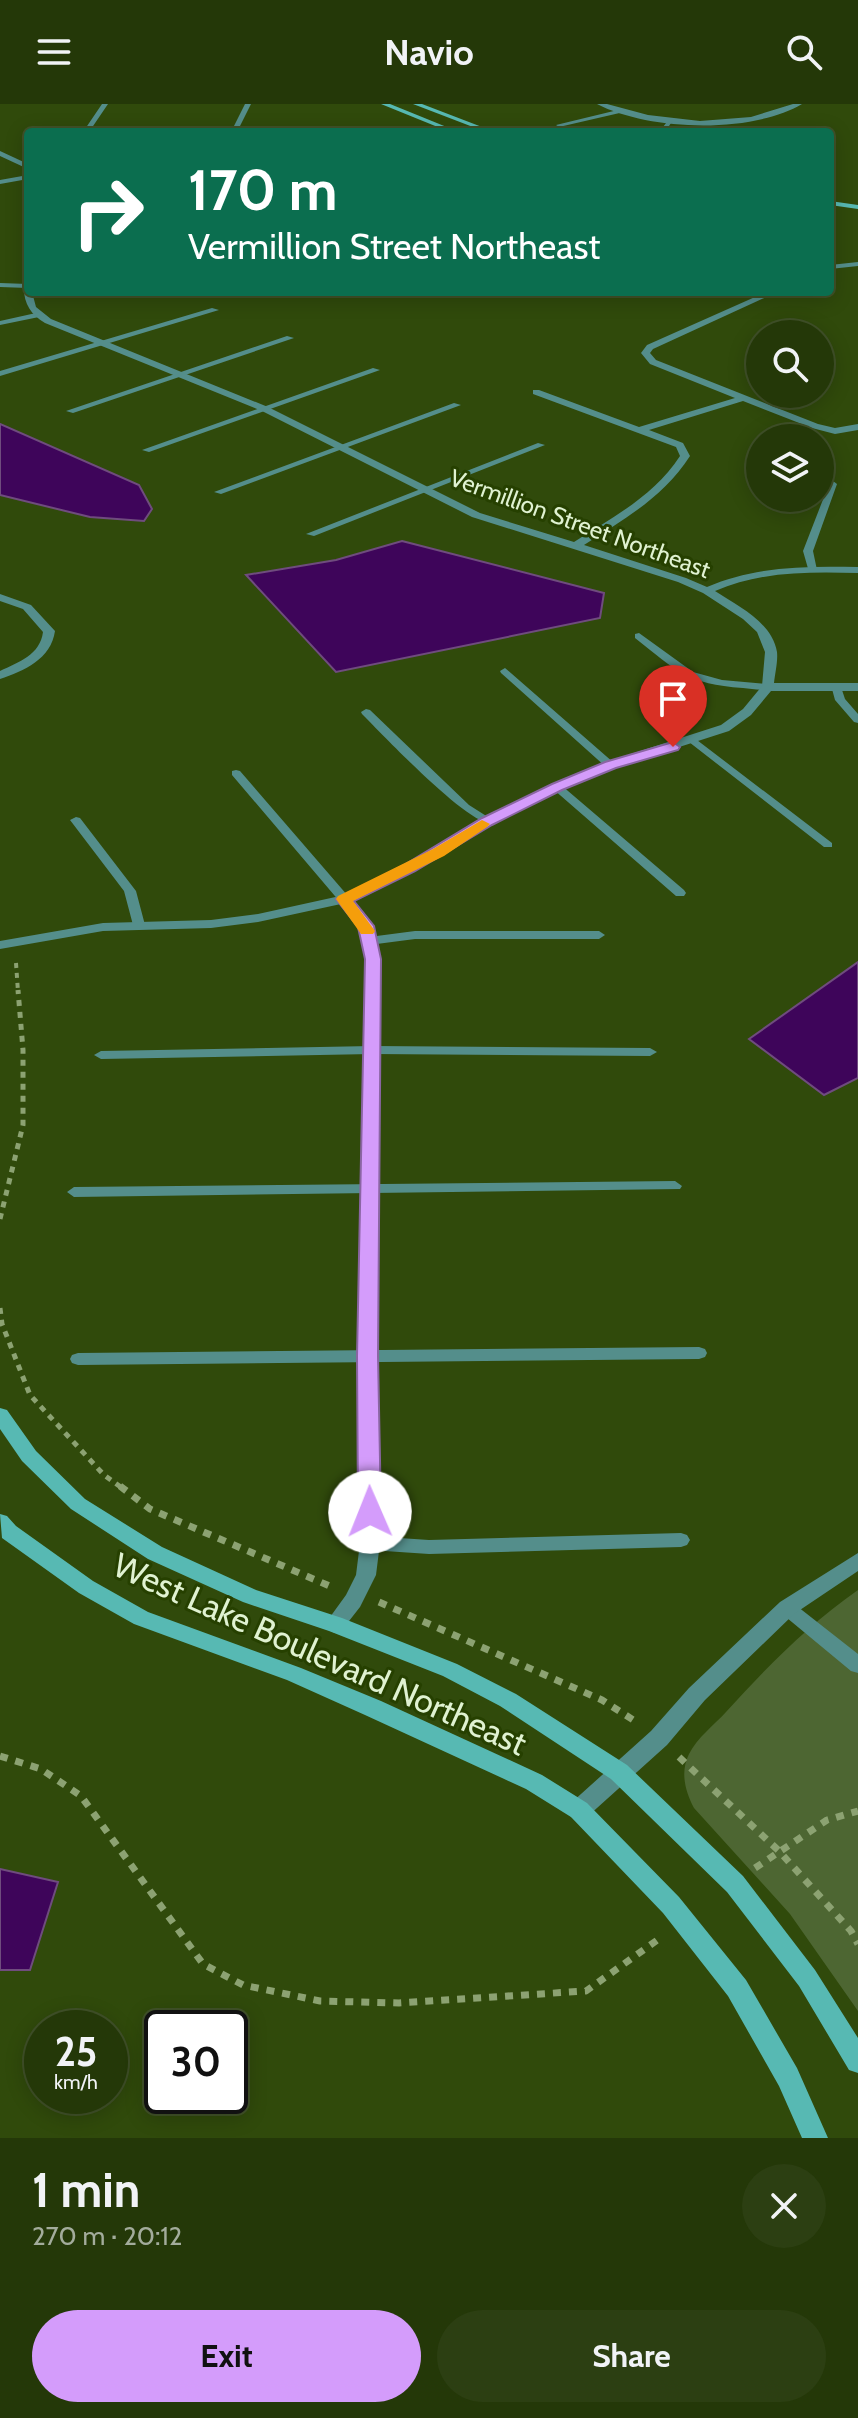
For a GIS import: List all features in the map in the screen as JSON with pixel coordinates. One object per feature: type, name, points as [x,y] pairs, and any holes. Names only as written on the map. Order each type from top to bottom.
[{"type":"street","points":[[384,104],[446,128]]},
{"type":"street","points":[[416,104],[481,128]]},
{"type":"street","points":[[600,104],[670,120],[752,119],[782,112],[799,104]]},
{"type":"street","points":[[0,153],[24,165]]},
{"type":"street","points":[[0,182],[24,178]]},
{"type":"street","points":[[834,204],[858,207]]},
{"type":"street","points":[[834,213],[858,217]]},
{"type":"street","points":[[834,267],[858,264]]},
{"type":"street","points":[[28,296],[36,315]]},
{"type":"street","points":[[764,296],[650,347],[645,353],[653,362],[815,426],[835,431],[858,427]]},
{"type":"street","name":"Vermillion Street Northeast","points":[[36,315],[265,409],[424,491],[502,525],[682,580],[707,591],[747,617],[762,631],[771,652],[768,687]]},
{"type":"street","points":[[536,392],[680,445],[685,456],[676,472],[639,504],[574,547]]},
{"type":"street","points":[[639,430],[743,398]]},
{"type":"street","points":[[707,591],[752,575],[858,570]]},
{"type":"street","points":[[0,597],[27,607],[49,631],[49,642],[41,653],[0,675]]},
{"type":"street","points":[[6,944],[68,932],[139,925],[211,924],[289,912],[344,899],[439,853],[487,821],[557,787],[610,765],[725,728],[747,712],[768,687],[858,687]]},
{"type":"street","points":[[335,1624],[353,1601],[366,1575],[370,1543],[367,1356],[372,1187],[373,959],[366,926],[344,899]]},
{"type":"street","name":"West Lake Boulevard Northeast","points":[[0,1415],[29,1456],[78,1504],[155,1553],[250,1596],[335,1624],[450,1670],[508,1700],[619,1772],[735,1884],[807,1978],[858,2061]]},
{"type":"street","name":"West Lake Boulevard Northeast","points":[[0,1522],[9,1532],[86,1587],[141,1618],[294,1674],[373,1708],[534,1782],[579,1810],[683,1921],[737,1988],[788,2077],[815,2138]]},
{"type":"street","points":[[579,1810],[659,1738],[697,1694],[787,1608],[858,1561]]},
{"type":"lane","points":[[89,128],[105,104]]},
{"type":"lane","points":[[236,128],[248,104]]},
{"type":"lane","points":[[559,125],[622,111]]},
{"type":"lane","points":[[665,128],[670,120]]},
{"type":"lane","points":[[0,285],[24,286]]},
{"type":"lane","points":[[0,374],[215,310]]},
{"type":"lane","points":[[0,323],[36,315]]},
{"type":"lane","points":[[70,411],[290,338]]},
{"type":"lane","points":[[146,450],[376,370]]},
{"type":"lane","points":[[218,492],[457,405]]},
{"type":"lane","points":[[311,534],[541,445]]},
{"type":"lane","points":[[812,570],[808,551],[823,512]]},
{"type":"lane","points":[[639,636],[681,670],[726,684],[768,687]]},
{"type":"lane","points":[[505,671],[610,765]]},
{"type":"lane","points":[[837,689],[840,700],[858,720]]},
{"type":"lane","points":[[366,712],[465,807],[487,821]]},
{"type":"lane","points":[[693,740],[828,845]]},
{"type":"lane","points":[[236,773],[344,899]]},
{"type":"lane","points":[[557,787],[680,893]]},
{"type":"lane","points":[[76,820],[130,891],[139,925]]},
{"type":"lane","points":[[369,941],[415,935],[599,935]]},
{"type":"lane","points":[[101,1055],[372,1050],[650,1052]]},
{"type":"lane","points":[[74,1192],[675,1186]]},
{"type":"lane","points":[[78,1359],[699,1353]]},
{"type":"lane","points":[[370,1543],[429,1547],[681,1540]]},
{"type":"lane","points":[[787,1608],[858,1665]]},
{"type":"path","points":[[0,1219],[23,1125],[23,1050],[6,944]]},
{"type":"path","points":[[0,1756],[41,1769],[81,1796],[203,1964],[243,1985],[258,1989],[320,2001],[399,2003],[586,1991],[683,1921]]},
{"type":"path","points":[[735,1884],[798,1837],[827,1820],[858,1811]]},
{"type":"green space","points":[[858,1590],[858,2011],[790,1914],[694,1808],[684,1775],[689,1754],[701,1737],[789,1647]]},
{"type":"shaded area","points":[[0,424],[139,485],[152,509],[144,521],[90,517],[0,495]]},
{"type":"shaded area","points":[[402,541],[604,593],[600,618],[336,672],[246,575],[336,560]]},
{"type":"shaded area","points":[[858,962],[858,1078],[824,1095],[749,1039]]},
{"type":"shaded area","points":[[0,1869],[58,1882],[30,1970],[0,1970]]},
{"type":"slow traffic","points":[[367,931],[344,899],[439,853],[482,824]]},
{"type":"route","points":[[370,1512],[367,1356],[372,1187],[373,959],[366,926],[344,899],[439,853],[487,821],[557,787],[610,765],[673,747]]}]
